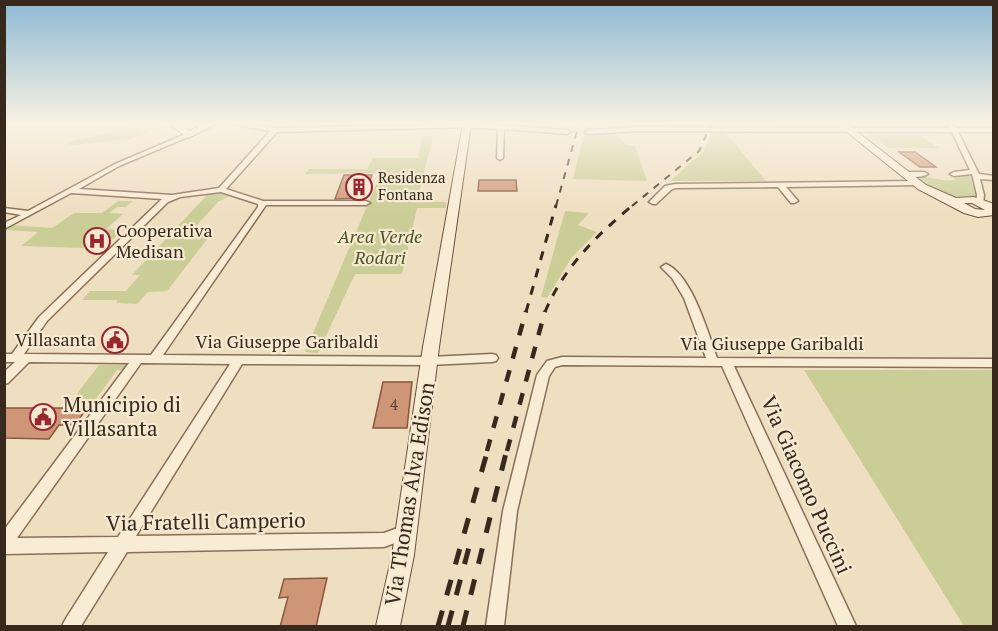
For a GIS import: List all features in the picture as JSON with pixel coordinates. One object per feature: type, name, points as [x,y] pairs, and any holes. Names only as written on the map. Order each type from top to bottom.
[{"type":"main road","name":"Via Thomas Alva Edison","points":[[388,627],[406,531],[463,153]]},
{"type":"main road","points":[[879,153],[915,183],[932,193],[968,210],[990,216],[992,209],[981,200],[965,199],[957,203]]},
{"type":"street","points":[[4,227],[110,169],[145,153]]},
{"type":"street","points":[[221,190],[254,153]]},
{"type":"street","points":[[500,153],[500,158]]},
{"type":"street","points":[[965,153],[975,174],[981,200],[993,199]]},
{"type":"street","points":[[905,174],[924,174]]},
{"type":"street","points":[[954,174],[975,174],[993,178]]},
{"type":"street","points":[[653,202],[668,188],[675,186],[915,183]]},
{"type":"street","points":[[779,184],[794,201]]},
{"type":"street","points":[[71,190],[172,197],[221,190],[262,203],[366,203]]},
{"type":"street","points":[[4,380],[15,358],[43,319],[165,200],[172,197]]},
{"type":"street","points":[[154,359],[254,222],[262,203]]},
{"type":"street","points":[[4,210],[28,213]]},
{"type":"street","name":"Via Giacomo Puccini","points":[[666,267],[686,291],[847,627]]},
{"type":"street","name":"Via Giuseppe Garibaldi","points":[[15,358],[430,362],[492,358]]},
{"type":"street","points":[[4,545],[138,359]]},
{"type":"street","points":[[71,627],[238,360]]},
{"type":"street","name":"Via Giuseppe Garibaldi","points":[[495,627],[510,511],[543,375],[551,364],[562,361],[993,363]]},
{"type":"street","name":"Via Fratelli Camperio","points":[[4,545],[384,540],[406,531]]},
{"type":"green space","name":"Area Verde Rodari","points":[[419,153],[429,153],[417,201],[446,202],[446,208],[417,208],[402,274],[355,274],[318,353],[305,352],[381,173],[305,174],[309,169],[367,169],[373,158],[418,158]]},
{"type":"green space","points":[[579,153],[638,153],[647,181],[573,179]]},
{"type":"green space","points":[[701,153],[743,153],[766,181],[670,181]]},
{"type":"green space","points":[[916,176],[955,180],[955,176],[970,176],[976,196],[960,197],[944,194]]},
{"type":"green space","points":[[219,193],[229,196],[218,202],[196,226],[197,233],[212,233],[167,291],[148,292],[137,304],[116,303],[118,300],[82,300],[90,291],[126,291],[140,275],[132,275],[208,194]]},
{"type":"green space","points":[[118,201],[133,201],[126,207],[117,207],[109,213],[123,214],[106,229],[121,230],[114,239],[95,238],[83,248],[21,246],[38,232],[5,230],[10,225],[52,228],[74,213],[102,213]]},
{"type":"green space","points":[[565,211],[589,213],[578,225],[597,232],[572,257],[547,298],[541,297]]},
{"type":"green space","points":[[99,365],[129,365],[125,370],[117,370],[96,399],[73,399]]},
{"type":"green space","points":[[804,370],[993,370],[993,626],[964,626]]},
{"type":"building","points":[[901,153],[917,153],[936,167],[920,167]]},
{"type":"building","name":"Residenza Fontana","points":[[344,175],[372,175],[364,198],[335,199]]},
{"type":"building","points":[[479,180],[516,180],[517,191],[478,191]]},
{"type":"building","points":[[383,382],[412,382],[407,428],[373,428]]},
{"type":"building","name":"Municipio di Villasanta","points":[[4,408],[87,408],[75,425],[59,425],[49,439],[4,438]]},
{"type":"building","points":[[327,578],[316,627],[280,627],[288,597],[279,598],[284,579]]},
{"type":"railway","points":[[556,206],[571,153]]},
{"type":"railway","points":[[632,206],[696,153]]},
{"type":"railway","points":[[526,312],[556,205]]},
{"type":"railway","points":[[545,312],[562,281],[582,253],[633,205]]},
{"type":"railway","points":[[487,451],[526,311]]},
{"type":"railway","points":[[507,451],[545,311]]},
{"type":"railway","points":[[438,626],[488,449]]},
{"type":"railway","points":[[463,626],[507,449]]},
{"type":"railway","points":[[448,626],[472,536]]},
{"type":"place","name":"Residenza Fontana","points":[[359,187]]},
{"type":"place","name":"Cooperativa Medisan","points":[[97,241]]},
{"type":"place","name":"Villasanta","points":[[115,340]]},
{"type":"place","name":"Municipio di Villasanta","points":[[43,417]]}]
